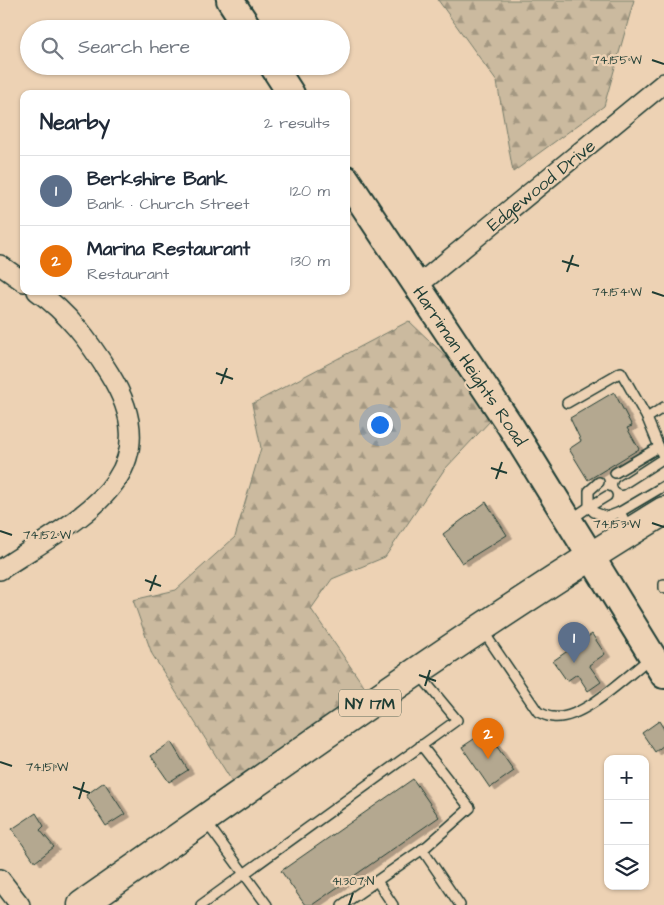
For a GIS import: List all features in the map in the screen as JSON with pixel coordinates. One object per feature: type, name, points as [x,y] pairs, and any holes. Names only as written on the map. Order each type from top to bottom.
[{"type":"main road","name":"NY 17M","points":[[82,905],[416,671],[591,556],[625,522],[664,511]]},
{"type":"street","points":[[230,0],[243,20]]},
{"type":"street","points":[[279,75],[288,90]]},
{"type":"street","name":"Edgewood Drive","points":[[417,286],[664,83]]},
{"type":"street","name":"Harriman Heights Road","points":[[350,185],[511,427],[579,514],[591,556],[661,668]]},
{"type":"street","points":[[0,265],[20,279]]},
{"type":"street","points":[[0,570],[90,510],[106,494],[125,469],[132,440],[123,394],[92,345],[61,310],[42,295]]},
{"type":"street","points":[[0,880],[20,905]]},
{"type":"lane","points":[[567,404],[621,372],[647,418],[664,459],[622,485]]},
{"type":"lane","points":[[647,418],[664,407]]},
{"type":"lane","points":[[615,473],[659,446]]},
{"type":"lane","points":[[579,514],[589,491],[599,482]]},
{"type":"lane","points":[[579,514],[594,512],[625,522],[664,486]]},
{"type":"lane","points":[[579,514],[607,496]]},
{"type":"lane","points":[[481,628],[538,712],[553,717],[568,715],[582,710],[661,668]]},
{"type":"lane","points":[[201,905],[457,720],[416,671]]},
{"type":"lane","points":[[342,905],[422,849],[470,808],[421,745]]},
{"type":"lane","points":[[204,820],[267,905]]},
{"type":"lane","points":[[422,849],[460,905]]},
{"type":"lane","points":[[377,881],[393,905]]},
{"type":"green space","points":[[438,0],[634,0],[604,106],[513,172],[497,82]]},
{"type":"green space","points":[[409,321],[454,364],[491,420],[444,470],[385,557],[332,579],[311,609],[374,701],[240,794],[152,654],[133,600],[176,590],[235,537],[261,448],[252,404]]},
{"type":"building","points":[[614,392],[632,426],[627,428],[639,449],[588,480],[569,449],[581,441],[570,418]]},
{"type":"building","points":[[486,502],[507,535],[462,563],[443,534]]},
{"type":"building","points":[[592,634],[605,654],[589,665],[601,682],[588,691],[577,674],[567,681],[553,661]]},
{"type":"building","points":[[659,721],[664,729],[664,745],[655,752],[642,733]]},
{"type":"building","points":[[486,731],[514,771],[490,788],[462,747]]},
{"type":"building","points":[[171,742],[188,770],[169,782],[151,756]]},
{"type":"building","points":[[413,779],[439,817],[312,905],[305,905],[281,871]]},
{"type":"building","points":[[104,782],[125,814],[106,826],[86,795]]},
{"type":"building","points":[[36,813],[44,826],[40,830],[54,847],[35,862],[12,829]]},
{"type":"place","name":"Berkshire Bank","points":[[574,663]]},
{"type":"place","name":"Marina Restaurant","points":[[488,759]]}]
